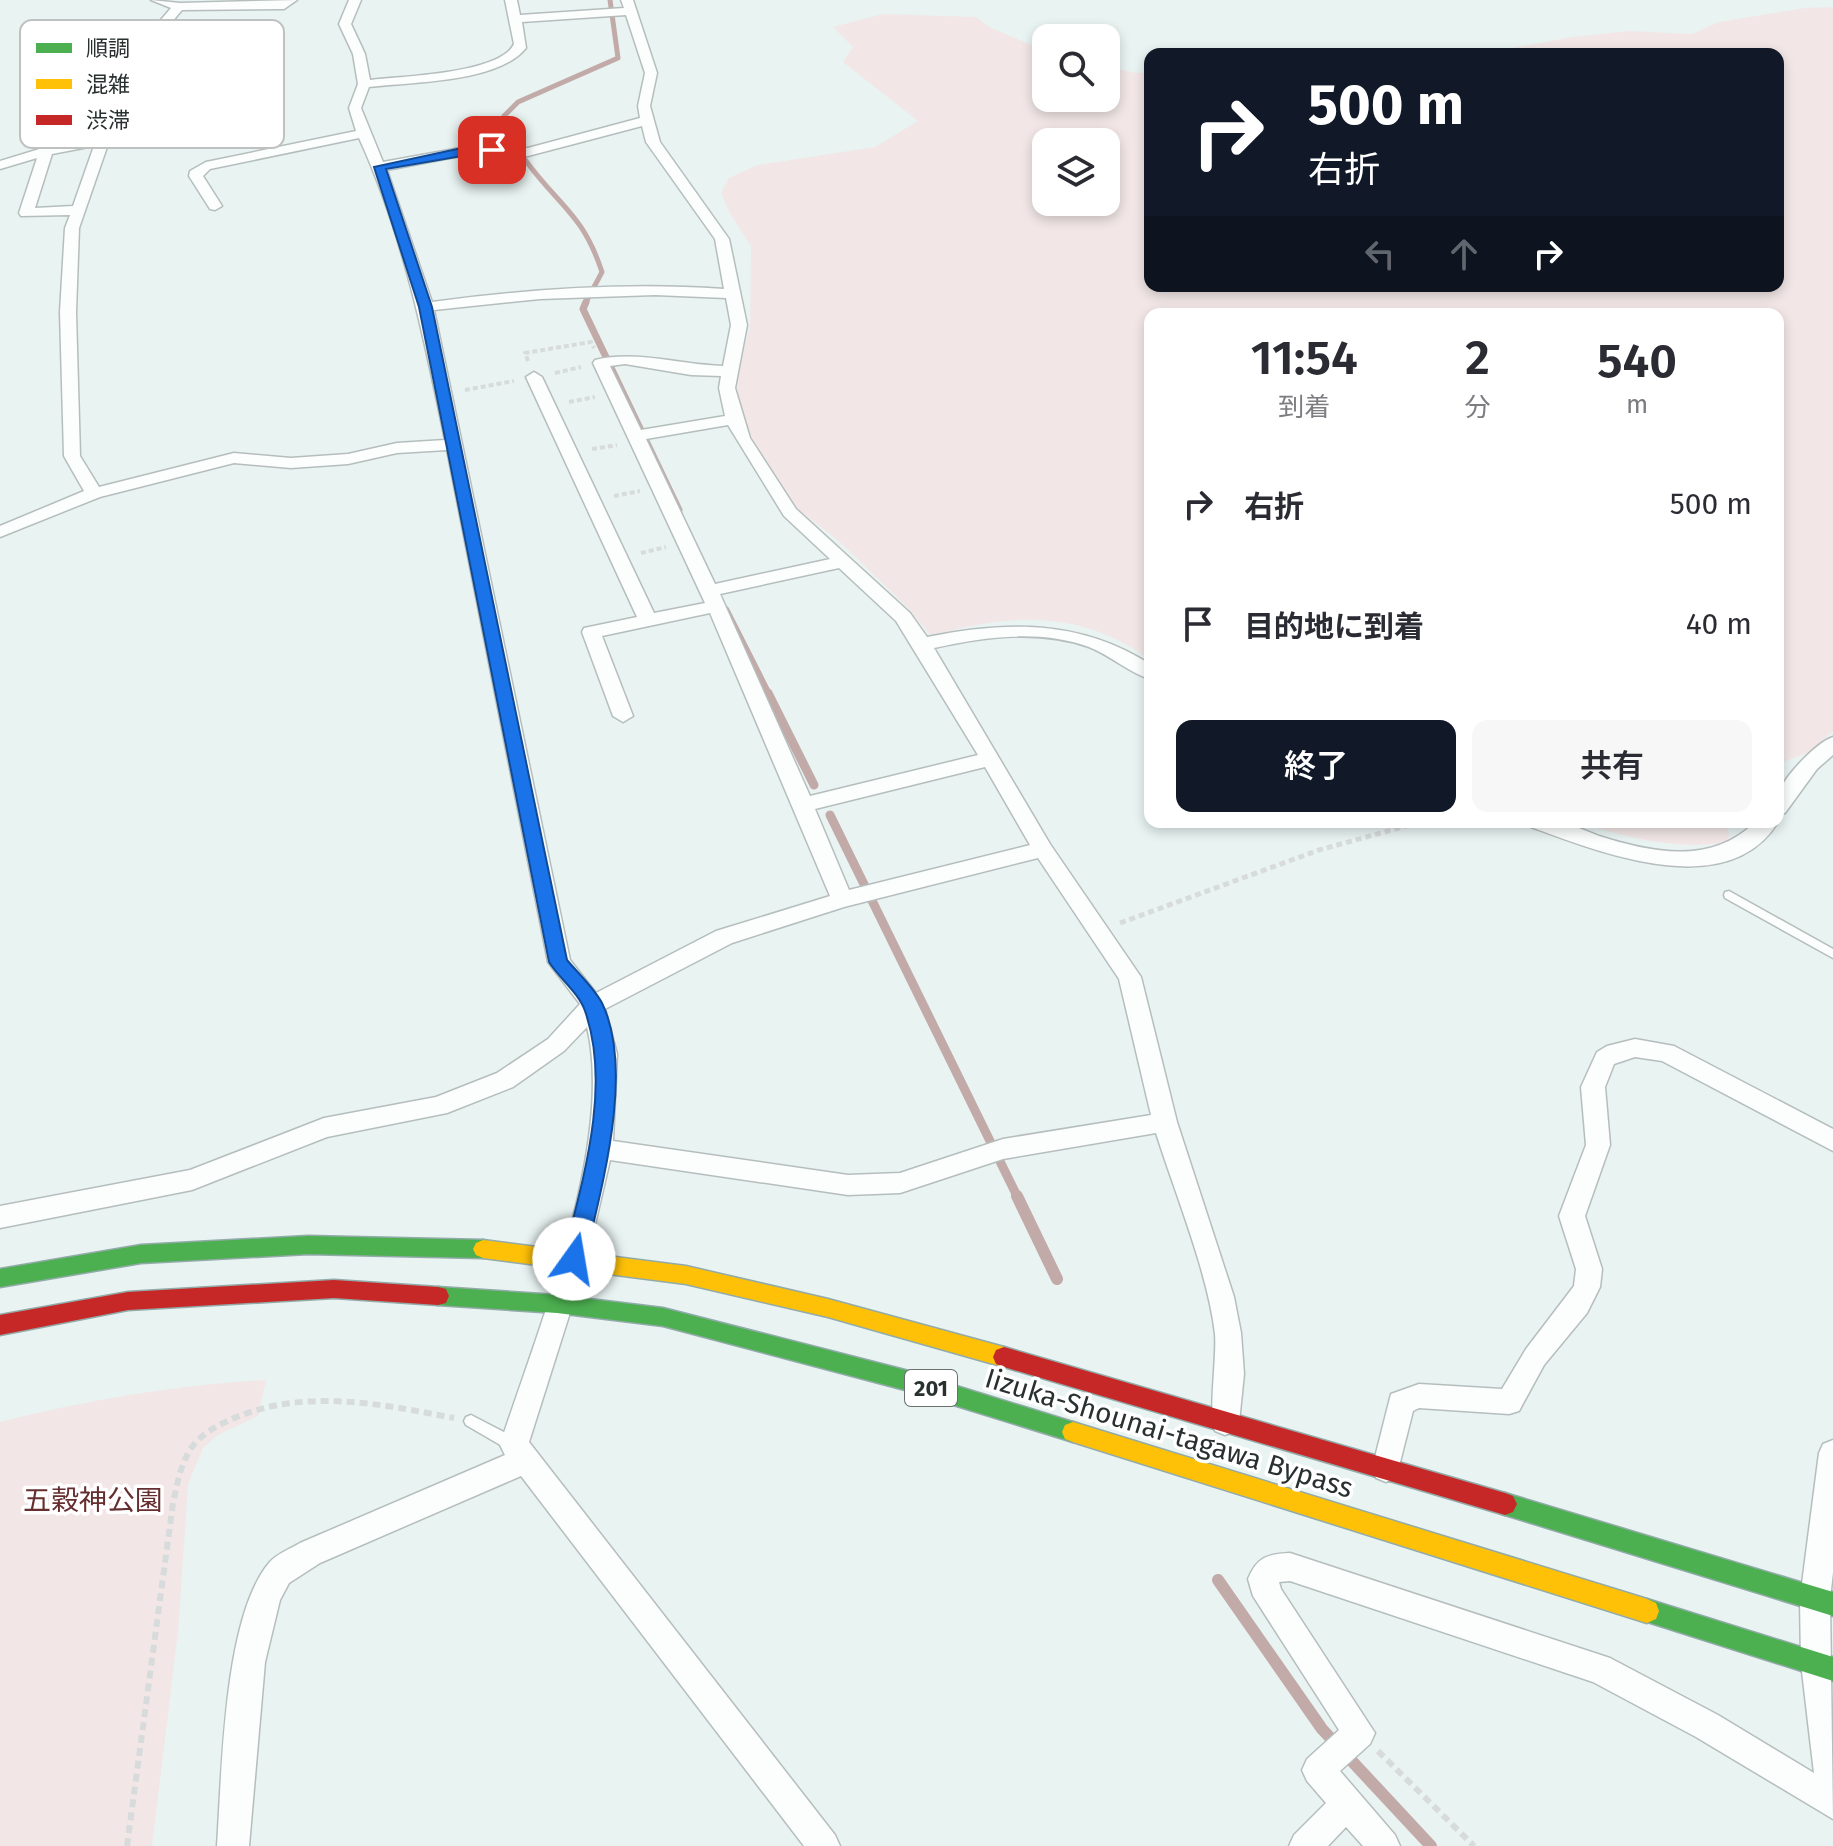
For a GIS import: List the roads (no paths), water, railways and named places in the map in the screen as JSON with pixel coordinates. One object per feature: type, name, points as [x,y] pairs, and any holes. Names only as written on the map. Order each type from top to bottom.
[{"type":"highway","name":"Iizuka-Shounai-tagawa Bypass","points":[[0,1278],[141,1254],[308,1245],[463,1246],[686,1275],[828,1308],[1386,1469],[1824,1601]]},
{"type":"highway","name":"Iizuka-Shounai-tagawa Bypass","points":[[0,1325],[128,1301],[334,1289],[557,1304],[663,1317],[905,1380],[1824,1666]]},
{"type":"street","points":[[157,0],[179,7],[284,5],[291,0]]},
{"type":"street","points":[[355,0],[345,24],[359,54],[364,84],[355,108],[379,167],[426,307],[559,962],[593,1005],[605,1054],[600,1149],[574,1259],[557,1304],[520,1453]]},
{"type":"street","points":[[364,84],[502,64],[513,58],[520,49],[521,36],[513,19],[511,0]]},
{"type":"street","points":[[168,20],[179,7]]},
{"type":"street","points":[[513,19],[604,13],[626,8],[651,73],[644,106],[653,142],[722,239],[739,325],[727,388],[742,438],[790,512],[903,617],[1043,849],[1101,930],[1130,977],[1165,1122],[1221,1297],[1228,1333],[1230,1374],[1225,1422]]},
{"type":"street","points":[[379,167],[471,150],[528,152],[648,120]]},
{"type":"street","points":[[215,206],[196,176],[197,171],[206,166],[363,133]]},
{"type":"street","points":[[0,165],[62,148]]},
{"type":"street","points":[[94,493],[72,456],[68,312],[72,228],[101,148]]},
{"type":"street","points":[[46,151],[26,213],[77,210]]},
{"type":"street","points":[[426,307],[498,297],[662,288],[732,294]]},
{"type":"street","points":[[731,371],[610,362],[616,393],[642,437],[660,487],[716,595],[805,804],[858,896]]},
{"type":"street","points":[[534,377],[648,620]]},
{"type":"street","points":[[642,437],[734,419]]},
{"type":"street","points":[[0,532],[94,493],[234,458],[291,463],[348,459],[397,448],[452,445]]},
{"type":"street","points":[[623,716],[591,632],[648,620],[716,595],[845,561]]},
{"type":"street","points":[[922,644],[1002,629],[1038,629],[1102,645],[1127,656],[1144,669]]},
{"type":"street","points":[[1784,800],[1810,764],[1833,744]]},
{"type":"street","points":[[805,804],[991,759]]},
{"type":"street","points":[[1558,828],[1643,853],[1702,860],[1729,855],[1757,838],[1764,828]]},
{"type":"street","points":[[0,1217],[192,1180],[324,1128],[439,1106],[505,1080],[556,1045],[593,1005],[724,937],[858,896],[1043,849]]},
{"type":"street","points":[[1386,1469],[1401,1403],[1419,1396],[1509,1402],[1535,1357],[1578,1305],[1587,1287],[1589,1269],[1572,1216],[1598,1145],[1593,1087],[1605,1058],[1615,1052],[1635,1048],[1666,1052],[1833,1141]]},
{"type":"street","points":[[600,1149],[848,1185],[900,1183],[993,1152],[1165,1122]]},
{"type":"street","points":[[233,1846],[251,1650],[260,1609],[279,1573],[310,1553],[520,1453]]},
{"type":"street","points":[[520,1453],[824,1846]]},
{"type":"street","points":[[1833,1453],[1824,1601],[1824,1666],[1833,1801]]},
{"type":"street","points":[[1384,1846],[1318,1770],[1347,1744],[1268,1596],[1263,1579],[1271,1568],[1290,1567],[1599,1669],[1707,1726],[1833,1801]]},
{"type":"street","points":[[1305,1846],[1346,1805]]},
{"type":"lane","points":[[1729,895],[1833,954]]},
{"type":"lane","points":[[471,1421],[520,1453]]},
{"type":"waterway","points":[[586,303],[602,272],[595,252],[578,223],[523,156],[504,124],[504,116],[518,102],[618,58],[610,0]]},
{"type":"waterway","points":[[586,303],[583,309],[679,510]]},
{"type":"waterway","points":[[726,610],[769,695]]},
{"type":"waterway","points":[[769,695],[814,785]]},
{"type":"waterway","points":[[830,815],[1018,1198]]},
{"type":"waterway","points":[[1017,1196],[1057,1279]]},
{"type":"waterway","points":[[1218,1580],[1322,1729],[1431,1846]]},
{"type":"park label","name":"五穀神公園","points":[[93,1500]]}]
